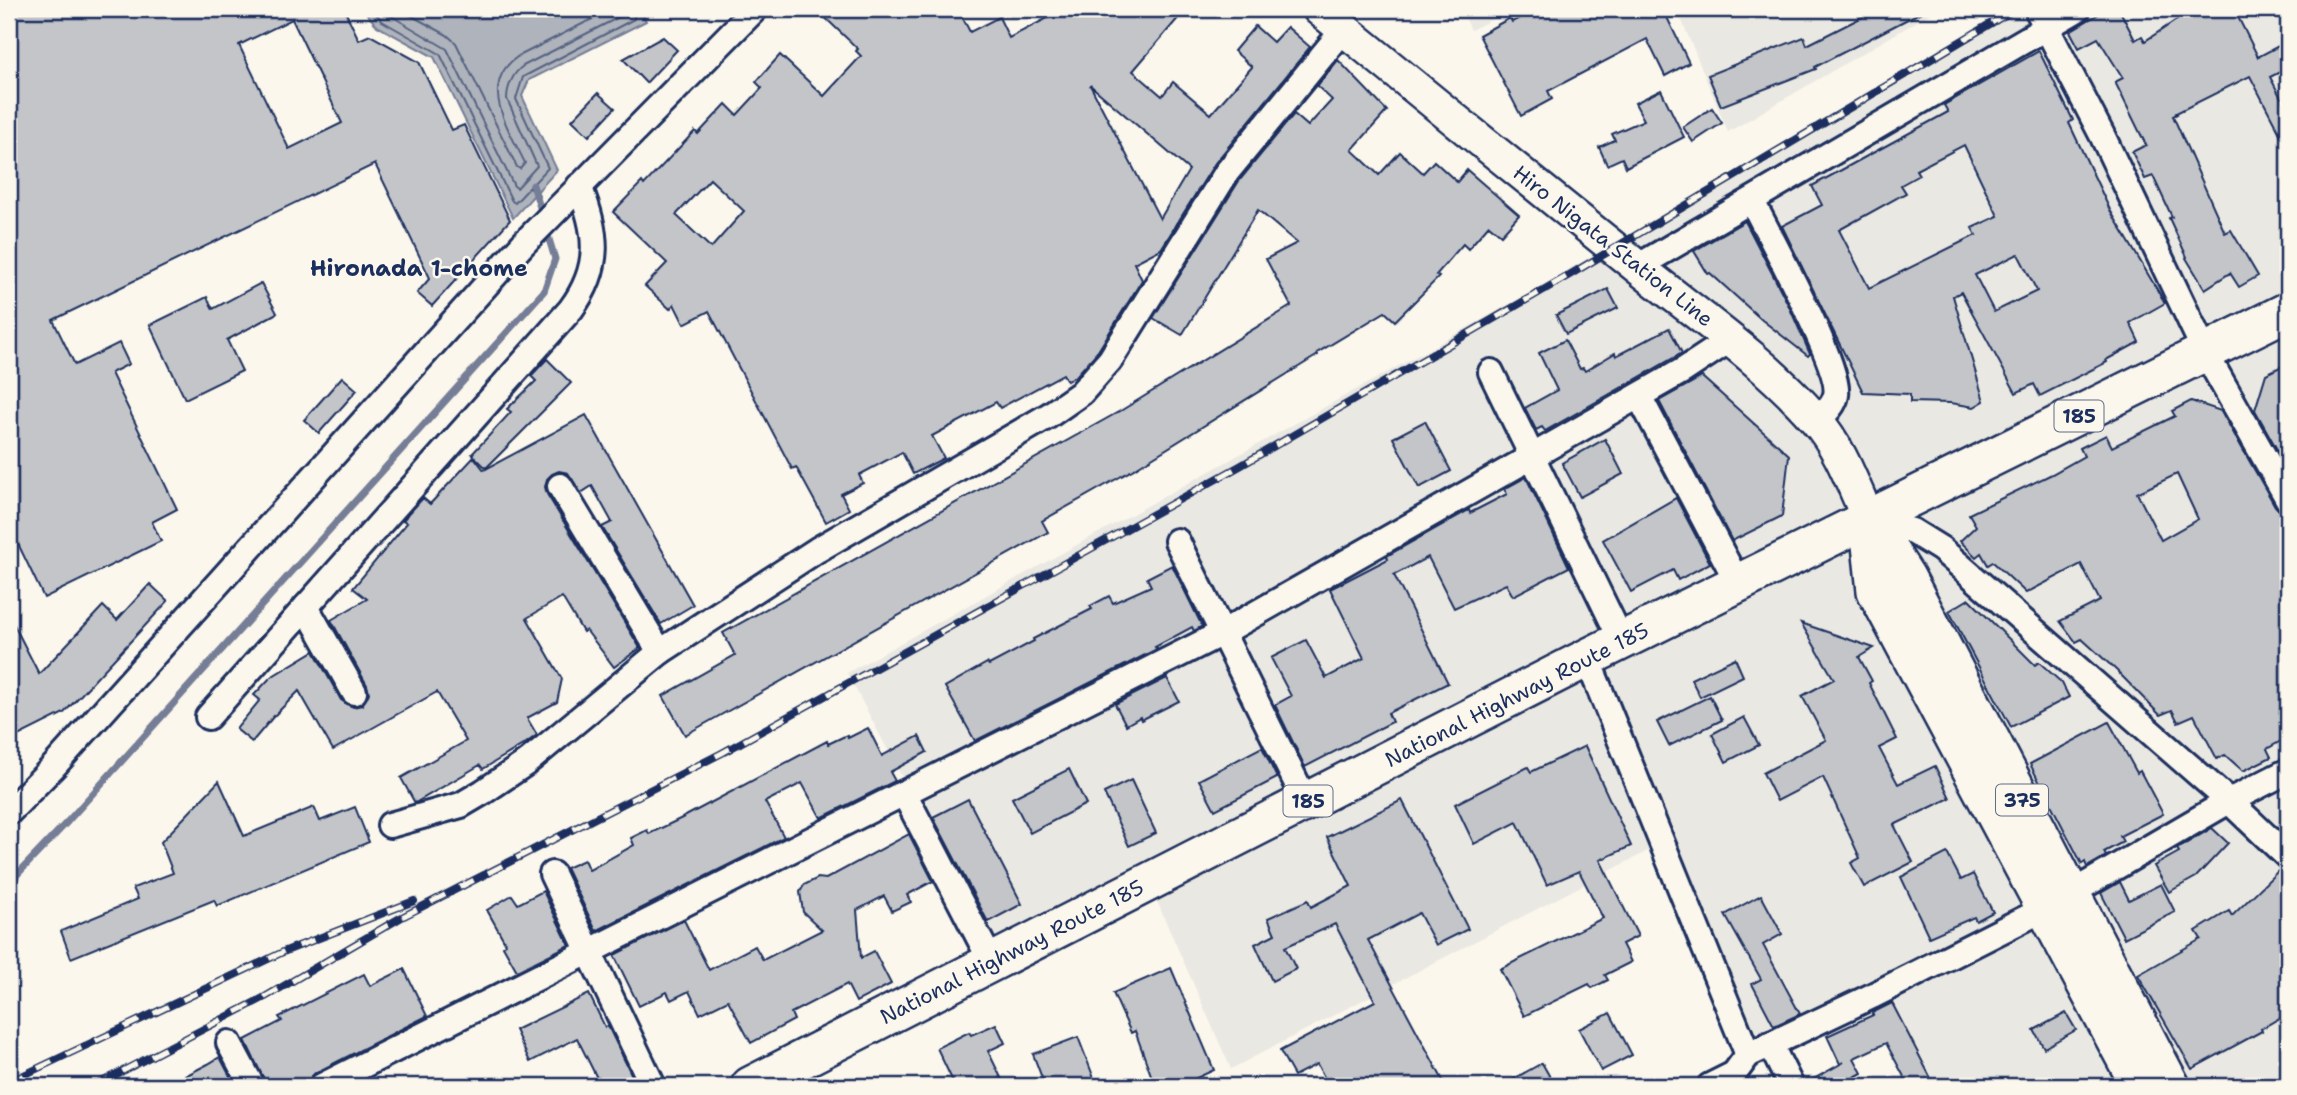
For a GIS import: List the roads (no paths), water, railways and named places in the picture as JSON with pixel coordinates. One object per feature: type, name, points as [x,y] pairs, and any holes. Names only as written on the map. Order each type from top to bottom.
[{"type":"highway","name":"National Highway Route 185","points":[[750,1086],[1587,658],[2206,354],[2288,311]]},
{"type":"highway","name":"375","points":[[1868,518],[1876,591],[2171,1086]]},
{"type":"highway","name":"375","points":[[2058,900],[2140,1086]]},
{"type":"main road","name":"Hiro Nigata Station Line","points":[[1319,9],[1731,340],[1778,381],[1817,421],[1834,446],[1868,518]]},
{"type":"street","points":[[9,812],[72,746],[523,244],[755,9]]},
{"type":"street","points":[[1637,267],[1752,201],[2041,18],[2078,9]]},
{"type":"street","points":[[2041,18],[2103,137],[2206,354],[2288,499]]},
{"type":"street","points":[[390,825],[461,805],[483,792],[526,763],[660,652],[817,550],[1048,416],[1081,393],[1110,360],[1227,172],[1344,29]]},
{"type":"street","points":[[208,717],[583,294],[596,248],[590,213],[573,192]]},
{"type":"street","points":[[1752,201],[1826,350],[1837,392],[1832,407],[1817,421]]},
{"type":"street","points":[[322,1086],[1222,632],[1639,396],[1731,340]]},
{"type":"street","points":[[1491,372],[1622,641]]},
{"type":"street","points":[[1639,396],[1739,585]]},
{"type":"street","points":[[560,486],[660,652]]},
{"type":"street","points":[[1868,518],[1912,531],[1941,549],[2229,801],[2288,857]]},
{"type":"street","points":[[1177,541],[1306,802]]},
{"type":"street","points":[[306,607],[354,692]]},
{"type":"street","points":[[1587,658],[1759,1050],[1791,1086]]},
{"type":"street","points":[[1710,1086],[1734,1074],[1759,1050],[2058,900],[2229,801],[2288,771]]},
{"type":"street","points":[[904,793],[992,963]]},
{"type":"street","points":[[552,874],[653,1086]]},
{"type":"street","points":[[229,1043],[252,1086]]},
{"type":"water","points":[[363,9],[640,9],[646,21],[529,80],[522,96],[557,170],[513,218],[434,57],[377,26]]},
{"type":"waterway","points":[[533,185],[543,217]]},
{"type":"waterway","points":[[9,883],[68,821],[544,291],[555,259],[546,229]]},
{"type":"railway","points":[[94,1086],[265,997],[400,918],[722,753],[1240,466],[1571,274],[2015,9]]},
{"type":"railway","points":[[9,1082],[283,952],[414,901]]},
{"type":"district","name":"Hironada 1-chome","points":[[419,268]]}]
